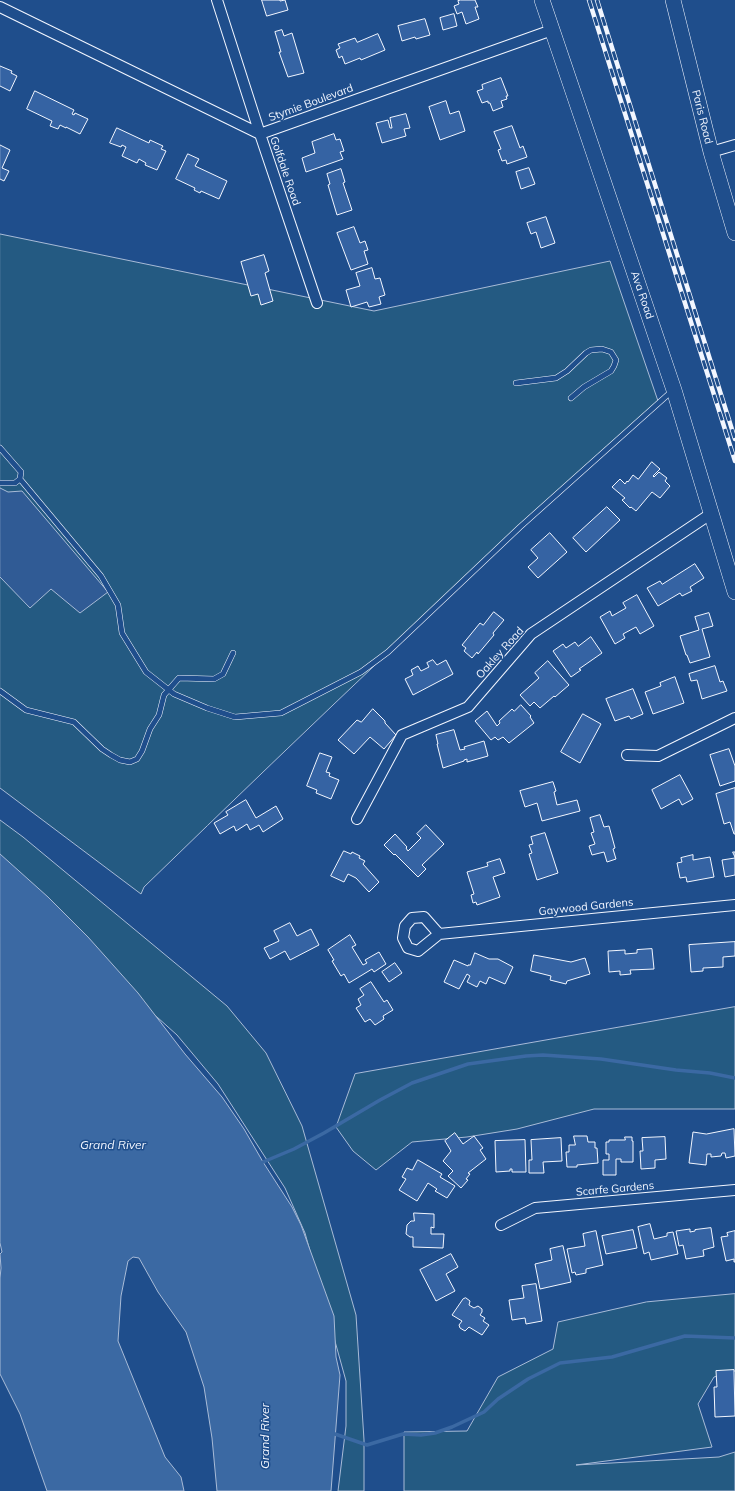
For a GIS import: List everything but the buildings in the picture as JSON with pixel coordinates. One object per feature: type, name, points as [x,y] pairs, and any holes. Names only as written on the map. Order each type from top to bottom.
[{"type":"street","name":"Golfdale Road","points":[[217,0],[317,303]]},
{"type":"street","name":"Ava Road","points":[[542,0],[674,390],[735,592]]},
{"type":"street","name":"Paris Road","points":[[673,0],[711,152],[735,234]]},
{"type":"street","name":"Stymie Boulevard","points":[[0,7],[260,134],[552,30]]},
{"type":"street","points":[[711,152],[735,145]]},
{"type":"street","name":"Oakley Road","points":[[357,819],[402,735],[468,707],[531,634],[712,514]]},
{"type":"street","points":[[627,755],[658,756],[735,718]]},
{"type":"street","name":"Gaywood Gardens","points":[[439,934],[735,905]]},
{"type":"street","name":"Scarfe Gardens","points":[[501,1225],[535,1208],[735,1190]]},
{"type":"lane","points":[[516,383],[556,378],[567,371],[591,350],[602,349],[614,354],[616,363],[611,371],[588,385],[571,398]]},
{"type":"lane","points":[[0,448],[21,472],[20,480],[101,576],[118,605],[122,633],[146,672],[174,694],[207,708],[235,717],[263,715],[282,713],[361,672],[388,652],[520,527],[674,390]]},
{"type":"lane","points":[[0,483],[15,483],[20,480]]},
{"type":"lane","points":[[0,691],[26,710],[74,722],[102,749],[120,760],[130,762],[137,759],[142,751],[150,730],[159,715],[164,695],[179,678],[214,679],[223,674],[233,653]]},
{"type":"shaded area","points":[[0,234],[374,311],[610,261],[658,401],[463,581],[335,703],[144,887],[141,894],[0,788]]},
{"type":"shaded area","points":[[0,488],[8,492],[22,491],[108,592],[80,613],[51,589],[30,608],[0,577]]},
{"type":"shaded area","points":[[0,820],[23,837],[227,1006],[266,1053],[302,1126],[356,1315],[364,1440],[364,1491],[338,1491],[346,1426],[346,1381],[305,1233],[285,1188],[218,1084],[177,1035],[39,911],[0,864]]},
{"type":"shaded area","points":[[735,1007],[735,1109],[594,1109],[517,1129],[467,1137],[412,1142],[376,1170],[353,1151],[336,1127],[355,1074]]},
{"type":"shaded area","points":[[735,1294],[735,1371],[714,1377],[698,1404],[712,1447],[576,1465],[719,1457],[735,1452],[735,1491],[404,1491],[404,1432],[467,1431],[498,1377],[553,1349],[558,1322],[646,1302]]},
{"type":"water","name":"Grand River","points":[[0,854],[48,897],[88,937],[138,993],[185,1054],[222,1097],[244,1129],[292,1207],[301,1225],[334,1316],[336,1357],[340,1375],[331,1491],[217,1491],[212,1438],[204,1387],[186,1332],[158,1292],[139,1258],[133,1257],[128,1261],[121,1296],[118,1341],[165,1457],[181,1477],[184,1491],[47,1491],[20,1414],[0,1374],[0,1254],[2,1252],[0,1243]]},
{"type":"waterway","points":[[263,1162],[294,1149],[412,1083],[468,1064],[543,1055],[601,1059],[676,1070],[710,1073],[735,1078]]},
{"type":"waterway","points":[[335,1434],[367,1445],[403,1434],[421,1435],[435,1433],[484,1412],[498,1399],[528,1379],[560,1363],[612,1357],[685,1336],[735,1338]]},
{"type":"railway","points":[[589,0],[735,461]]},
{"type":"railway","points":[[597,0],[735,439]]}]
